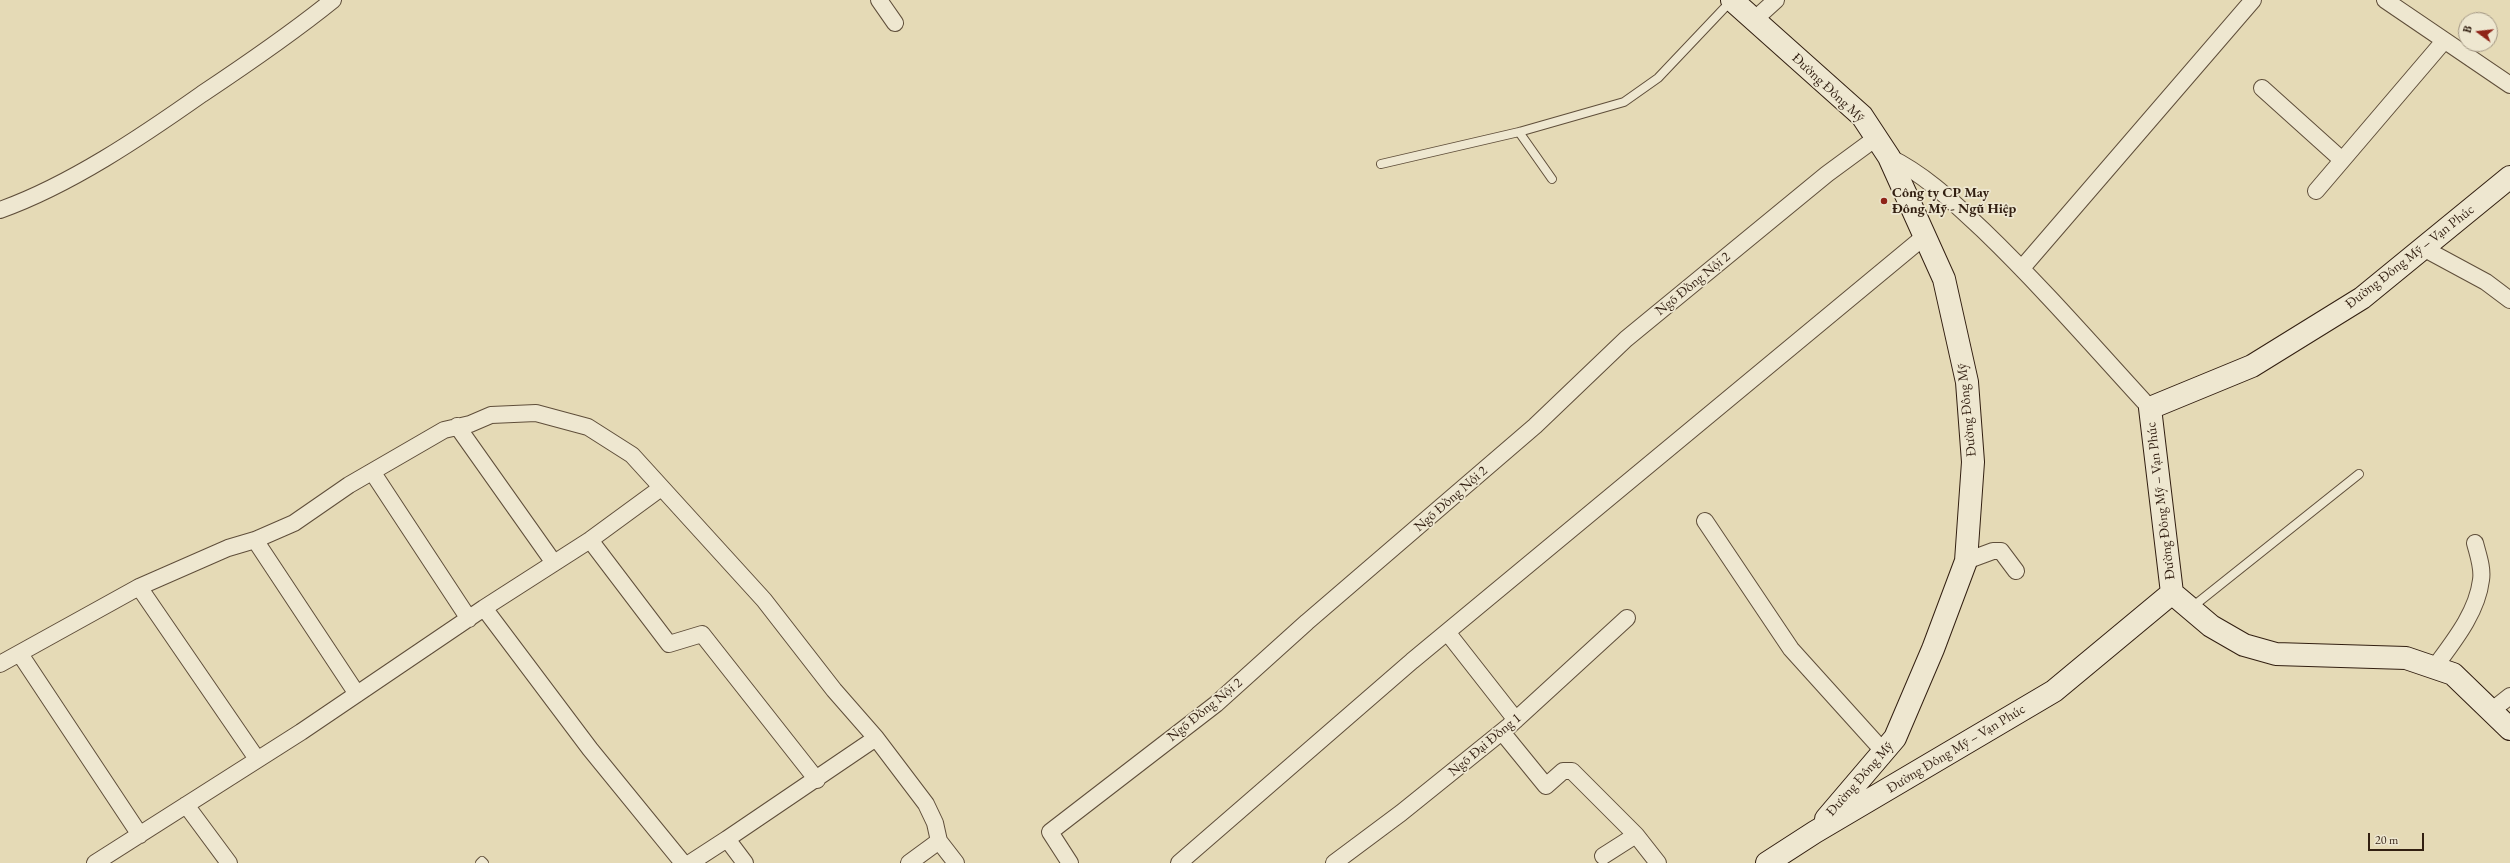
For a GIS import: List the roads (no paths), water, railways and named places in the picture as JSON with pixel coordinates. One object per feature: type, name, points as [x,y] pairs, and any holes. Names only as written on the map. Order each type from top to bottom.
[{"type":"street","points":[[0,210],[31,199],[145,134],[297,29],[333,0]]},
{"type":"street","points":[[879,0],[895,23]]},
{"type":"street","name":"Đường Đông Mỹ","points":[[1731,0],[1862,116],[1889,157],[1944,279],[1967,382],[1973,462],[1966,561],[1933,649],[1895,738],[1814,832]]},
{"type":"street","points":[[1754,20],[1776,0]]},
{"type":"street","points":[[2022,268],[2254,0]]},
{"type":"street","points":[[2385,0],[2510,85]]},
{"type":"street","points":[[2316,191],[2444,41]]},
{"type":"street","points":[[2262,88],[2342,160]]},
{"type":"street","name":"Ngõ Đồng Nội 2","points":[[1070,863],[1050,832],[1216,704],[1307,622],[1535,426],[1626,339],[1827,174],[1876,138]]},
{"type":"street","points":[[1889,157],[1905,164],[1934,184],[2022,268],[2150,408]]},
{"type":"street","name":"Đường Đông Mỹ – Vạn Phúc","points":[[1814,832],[2054,691],[2172,593],[2150,408],[2252,366],[2362,298],[2510,177]]},
{"type":"street","points":[[1179,863],[1447,632],[1925,236]]},
{"type":"street","points":[[2423,248],[2486,282],[2510,300]]},
{"type":"street","points":[[0,664],[139,587],[228,548],[255,540],[299,520],[349,486],[444,430],[470,424],[491,415],[536,413],[567,421],[602,434],[632,455],[764,600],[834,690],[876,738],[926,804],[935,823],[939,841],[956,863]]},
{"type":"street","points":[[457,426],[554,563]]},
{"type":"street","points":[[373,473],[469,618]]},
{"type":"street","points":[[95,863],[357,694],[484,608],[590,540],[661,488]]},
{"type":"street","points":[[1705,520],[1792,649],[1884,752]]},
{"type":"street","points":[[255,540],[357,694]]},
{"type":"street","points":[[590,540],[669,644],[702,634],[817,780]]},
{"type":"street","points":[[2434,668],[2454,640],[2476,599],[2482,580],[2475,543]]},
{"type":"street","points":[[1966,561],[1993,551],[2001,551],[2016,570]]},
{"type":"street","points":[[139,587],[257,759]]},
{"type":"street","points":[[2172,593],[2189,610],[2244,645],[2276,654],[2406,658],[2453,674],[2510,729]]},
{"type":"street","points":[[484,608],[590,749],[683,863]]},
{"type":"street","name":"Ngõ Đại Đồng 1","points":[[1334,863],[1401,813],[1502,732],[1627,618]]},
{"type":"street","points":[[1447,632],[1516,720]]},
{"type":"street","points":[[20,654],[140,835]]},
{"type":"street","points":[[2491,711],[2510,696]]},
{"type":"street","points":[[1502,732],[1546,786],[1563,770],[1572,770],[1636,835],[1658,863]]},
{"type":"street","points":[[690,863],[817,780],[876,738]]},
{"type":"street","points":[[186,805],[229,863]]},
{"type":"street","points":[[1767,863],[1814,832]]},
{"type":"street","points":[[1603,856],[1636,835]]},
{"type":"street","points":[[726,839],[745,863]]},
{"type":"street","points":[[909,863],[939,841]]},
{"type":"lane","points":[[1381,164],[1520,132],[1624,102],[1658,78],[1731,0]]},
{"type":"lane","points":[[1520,132],[1552,179]]},
{"type":"lane","points":[[2189,610],[2359,474]]},
{"type":"lane","points":[[480,863],[482,861],[484,863]]},
{"type":"place","name":"Công ty CP May Đông Mỹ - Ngũ Hiệp","points":[[1884,201]]}]
